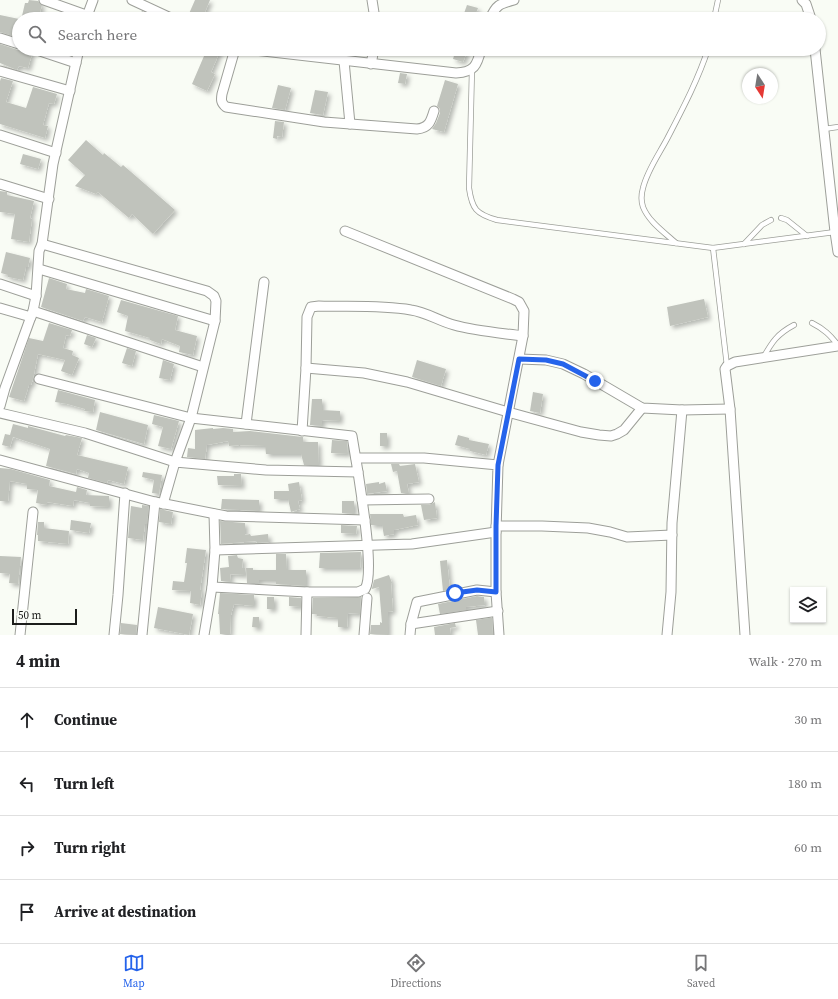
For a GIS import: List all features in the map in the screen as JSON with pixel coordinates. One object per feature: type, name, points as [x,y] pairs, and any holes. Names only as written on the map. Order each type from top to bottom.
[{"type":"street","points":[[44,0],[74,12]]},
{"type":"street","points":[[88,12],[93,0]]},
{"type":"street","points":[[132,0],[158,12]]},
{"type":"street","points":[[372,0],[374,12]]},
{"type":"street","points":[[493,12],[494,8],[502,3],[514,0]]},
{"type":"street","points":[[802,0],[806,4],[809,12]]},
{"type":"street","points":[[0,38],[12,42]]},
{"type":"street","points":[[57,56],[76,62]]},
{"type":"street","points":[[0,406],[32,314],[36,296],[39,251],[42,244],[53,164],[77,56]]},
{"type":"street","points":[[234,56],[221,100],[226,107],[324,122],[422,129],[430,124],[434,111]]},
{"type":"street","points":[[303,56],[456,73],[465,72],[472,69],[479,56]]},
{"type":"street","points":[[371,64],[373,56]]},
{"type":"street","points":[[816,56],[838,252]]},
{"type":"street","points":[[344,61],[350,124]]},
{"type":"street","points":[[0,71],[70,91]]},
{"type":"street","points":[[0,135],[56,153]]},
{"type":"street","points":[[0,184],[49,199]]},
{"type":"street","points":[[345,231],[519,302],[524,311],[523,336],[498,465],[496,592],[499,635]]},
{"type":"street","points":[[42,244],[207,291],[214,296],[216,301],[215,321],[191,418],[159,503],[142,635]]},
{"type":"street","points":[[39,269],[215,321]]},
{"type":"street","points":[[246,424],[264,282]]},
{"type":"street","points":[[0,284],[36,296]]},
{"type":"street","points":[[302,430],[306,368],[307,317],[311,307],[396,308],[411,310],[422,312],[456,326],[523,336]]},
{"type":"street","points":[[0,308],[32,314],[203,368]]},
{"type":"street","points":[[745,635],[730,409],[725,374],[727,366],[735,362],[838,346]]},
{"type":"street","points":[[519,359],[546,360],[563,364],[584,374],[642,408],[682,410],[730,409]]},
{"type":"street","points":[[306,368],[364,373],[407,382],[580,432],[611,436],[624,430],[642,408]]},
{"type":"street","points":[[39,379],[191,418],[352,436],[368,545],[368,576],[367,586],[365,589],[358,592],[307,592],[212,587]]},
{"type":"street","points":[[667,635],[671,592],[672,535],[682,410]]},
{"type":"street","points":[[0,413],[85,433],[175,462],[266,470],[358,472]]},
{"type":"street","points":[[356,458],[424,458],[498,465]]},
{"type":"street","points":[[0,460],[159,503],[226,516],[365,520]]},
{"type":"street","points":[[114,635],[125,493]]},
{"type":"street","points":[[362,500],[429,498]]},
{"type":"street","points":[[20,635],[33,512]]},
{"type":"street","points":[[204,635],[212,587],[215,550],[214,514]]},
{"type":"street","points":[[215,550],[412,544],[496,529],[542,526],[588,528],[626,537],[672,535]]},
{"type":"street","points":[[410,635],[411,624],[417,602],[477,590],[496,592]]},
{"type":"street","points":[[306,635],[307,592]]},
{"type":"street","points":[[364,635],[367,598]]},
{"type":"street","points":[[411,624],[498,611]]},
{"type":"lane","points":[[715,12],[718,0]]},
{"type":"lane","points":[[676,243],[652,222],[643,206],[642,192],[648,174],[679,115],[705,56]]},
{"type":"lane","points":[[472,69],[469,188],[471,200],[476,209],[484,216],[497,220],[713,248],[835,232]]},
{"type":"lane","points":[[824,129],[838,127]]},
{"type":"lane","points":[[781,218],[787,220],[807,236]]},
{"type":"lane","points":[[744,244],[762,225],[771,220]]},
{"type":"lane","points":[[713,248],[727,366]]},
{"type":"lane","points":[[812,323],[826,331],[838,346]]},
{"type":"lane","points":[[762,358],[775,338],[783,330],[794,325]]},
{"type":"building","points":[[29,0],[38,1],[42,5],[40,12],[23,12],[25,3],[28,3]]},
{"type":"building","points":[[195,0],[210,0],[205,12],[190,12]]},
{"type":"building","points":[[467,5],[478,8],[477,12],[464,12]]},
{"type":"building","points":[[0,15],[12,18],[12,36],[0,32]]},
{"type":"building","points":[[0,44],[12,48],[12,56],[31,56],[28,68],[19,66],[17,70],[0,63]]},
{"type":"building","points":[[204,56],[218,56],[211,72],[215,74],[207,91],[192,84]]},
{"type":"building","points":[[454,56],[465,56],[463,62],[453,59]]},
{"type":"building","points":[[400,73],[407,74],[405,84],[398,83]]},
{"type":"building","points":[[1,78],[13,81],[6,102],[26,108],[33,87],[57,94],[54,104],[49,103],[43,125],[48,126],[45,138],[0,124]]},
{"type":"building","points":[[445,80],[458,84],[444,132],[432,129],[440,113],[440,109],[437,106]]},
{"type":"building","points":[[278,85],[291,88],[285,110],[272,108]]},
{"type":"building","points":[[315,90],[328,92],[323,115],[310,113]]},
{"type":"building","points":[[275,121],[284,122],[282,137],[277,136],[277,139],[273,138]]},
{"type":"building","points":[[86,140],[103,155],[104,153],[121,167],[123,165],[175,210],[153,234],[132,214],[129,218],[98,192],[96,194],[75,186],[85,175],[68,160]]},
{"type":"building","points":[[23,154],[41,159],[38,169],[20,164]]},
{"type":"building","points":[[0,191],[7,192],[7,195],[34,201],[30,218],[32,219],[29,242],[11,239],[15,214],[0,212]]},
{"type":"building","points":[[6,252],[30,258],[23,280],[8,277],[8,275],[1,273]]},
{"type":"building","points":[[49,278],[67,284],[66,289],[85,293],[86,289],[109,296],[102,322],[85,317],[83,321],[41,307]]},
{"type":"building","points":[[704,299],[708,317],[670,326],[667,307]]},
{"type":"building","points":[[121,300],[178,316],[175,330],[197,336],[193,355],[179,352],[180,346],[162,339],[161,344],[150,340],[150,338],[125,331],[128,316],[117,312]]},
{"type":"building","points":[[49,323],[72,330],[70,336],[66,335],[63,348],[73,351],[72,355],[79,358],[72,375],[61,371],[65,360],[38,354],[33,379],[31,385],[29,385],[24,401],[9,397],[29,338],[43,341]]},
{"type":"building","points":[[87,335],[96,338],[92,347],[84,344]]},
{"type":"building","points":[[127,348],[136,351],[132,366],[122,363]]},
{"type":"building","points":[[163,360],[174,364],[170,380],[159,378]]},
{"type":"building","points":[[417,360],[446,369],[441,386],[412,377]]},
{"type":"building","points":[[58,390],[95,400],[93,412],[84,411],[85,409],[55,402]]},
{"type":"building","points":[[533,392],[543,394],[540,413],[530,411]]},
{"type":"building","points":[[312,399],[322,399],[322,410],[340,411],[340,421],[322,420],[322,426],[310,425]]},
{"type":"building","points":[[100,412],[148,425],[144,444],[96,430]]},
{"type":"building","points":[[154,415],[179,421],[171,449],[158,446],[163,427],[152,424]]},
{"type":"building","points":[[13,424],[28,428],[28,426],[65,436],[82,438],[77,455],[128,467],[124,484],[108,480],[107,483],[88,478],[89,473],[77,469],[76,474],[46,466],[50,449],[13,437],[10,447],[2,445],[5,434],[10,435]]},
{"type":"building","points":[[213,428],[233,429],[233,432],[250,431],[303,437],[303,442],[318,442],[319,465],[304,465],[301,454],[266,454],[265,446],[229,446],[228,441],[207,445],[205,459],[187,457],[188,448],[195,449],[195,430]]},
{"type":"building","points":[[380,433],[387,433],[387,446],[380,446]]},
{"type":"building","points":[[458,435],[469,438],[469,440],[489,444],[486,455],[455,445]]},
{"type":"building","points":[[332,440],[347,441],[348,454],[331,453]]},
{"type":"building","points":[[391,464],[399,464],[400,466],[415,464],[419,482],[407,484],[409,493],[401,493],[397,471],[393,472]]},
{"type":"building","points":[[0,468],[11,469],[50,480],[49,486],[76,492],[77,487],[87,490],[86,495],[109,496],[109,507],[90,506],[90,503],[74,500],[73,506],[47,502],[47,505],[36,503],[38,490],[27,489],[27,484],[10,481],[8,501],[0,501]]},
{"type":"building","points":[[143,472],[162,475],[159,494],[152,493],[154,480],[142,477]]},
{"type":"building","points":[[234,474],[241,474],[242,486],[218,485],[217,476],[234,476]]},
{"type":"building","points":[[299,482],[302,500],[298,501],[300,509],[291,512],[288,499],[274,499],[274,491],[289,491],[288,484]]},
{"type":"building","points":[[379,482],[379,484],[385,482],[387,491],[367,494],[366,484]]},
{"type":"building","points":[[222,499],[259,500],[259,511],[221,509]]},
{"type":"building","points":[[342,501],[354,501],[354,514],[342,513]]},
{"type":"building","points":[[435,502],[437,518],[424,520],[421,505],[429,505]]},
{"type":"building","points":[[142,505],[149,506],[143,540],[128,538],[131,506],[142,508]]},
{"type":"building","points":[[160,509],[173,512],[171,524],[159,522]]},
{"type":"building","points":[[370,514],[403,514],[404,517],[416,515],[418,525],[394,530],[394,534],[384,536],[382,525],[371,525]]},
{"type":"building","points":[[71,520],[91,523],[89,533],[70,530]]},
{"type":"building","points":[[220,521],[245,523],[245,535],[250,534],[251,536],[268,534],[269,542],[257,543],[256,541],[221,544]]},
{"type":"building","points":[[38,522],[44,522],[44,528],[69,531],[68,544],[38,541]]},
{"type":"building","points":[[341,525],[357,526],[356,534],[341,533]]},
{"type":"building","points":[[187,548],[206,550],[200,590],[202,590],[200,605],[190,603],[191,591],[172,590],[173,581],[184,582],[187,563],[185,563]]},
{"type":"building","points":[[361,552],[360,568],[319,568],[320,553]]},
{"type":"building","points":[[276,554],[286,554],[287,570],[306,570],[306,586],[276,584],[276,580],[259,580],[259,583],[247,583],[246,568],[253,568],[253,570],[276,570]]},
{"type":"building","points":[[237,555],[238,558],[243,559],[242,568],[245,568],[245,575],[230,574],[231,582],[221,581],[220,568],[229,567],[228,556]]},
{"type":"building","points":[[0,556],[21,557],[18,584],[9,583],[10,574],[0,573]]},
{"type":"building","points":[[447,560],[450,589],[443,591],[440,561]]},
{"type":"building","points":[[389,575],[392,583],[393,611],[388,612],[388,635],[370,634],[371,625],[380,625],[380,622],[382,623],[379,587],[372,589],[374,580]]},
{"type":"building","points":[[220,593],[254,595],[254,606],[234,604],[231,615],[230,634],[220,634],[218,614]]},
{"type":"building","points":[[477,596],[484,597],[485,605],[466,607],[466,610],[440,614],[438,604]]},
{"type":"building","points":[[267,597],[274,597],[274,609],[267,609]]},
{"type":"building","points":[[289,597],[301,598],[301,607],[289,606]]},
{"type":"building","points":[[361,597],[360,614],[348,613],[347,627],[338,627],[338,618],[317,616],[317,614],[312,614],[313,598]]},
{"type":"building","points":[[158,607],[193,614],[189,635],[154,628]]},
{"type":"building","points":[[253,617],[259,617],[259,628],[252,627]]},
{"type":"building","points":[[492,618],[493,635],[478,635],[476,620]]},
{"type":"building","points":[[121,623],[137,625],[136,635],[120,634]]},
{"type":"building","points":[[455,623],[456,627],[450,628],[451,635],[435,635],[434,627]]},
{"type":"route","points":[[455,593],[477,590],[496,592],[498,465],[519,359],[546,360],[563,364],[595,381]]}]
